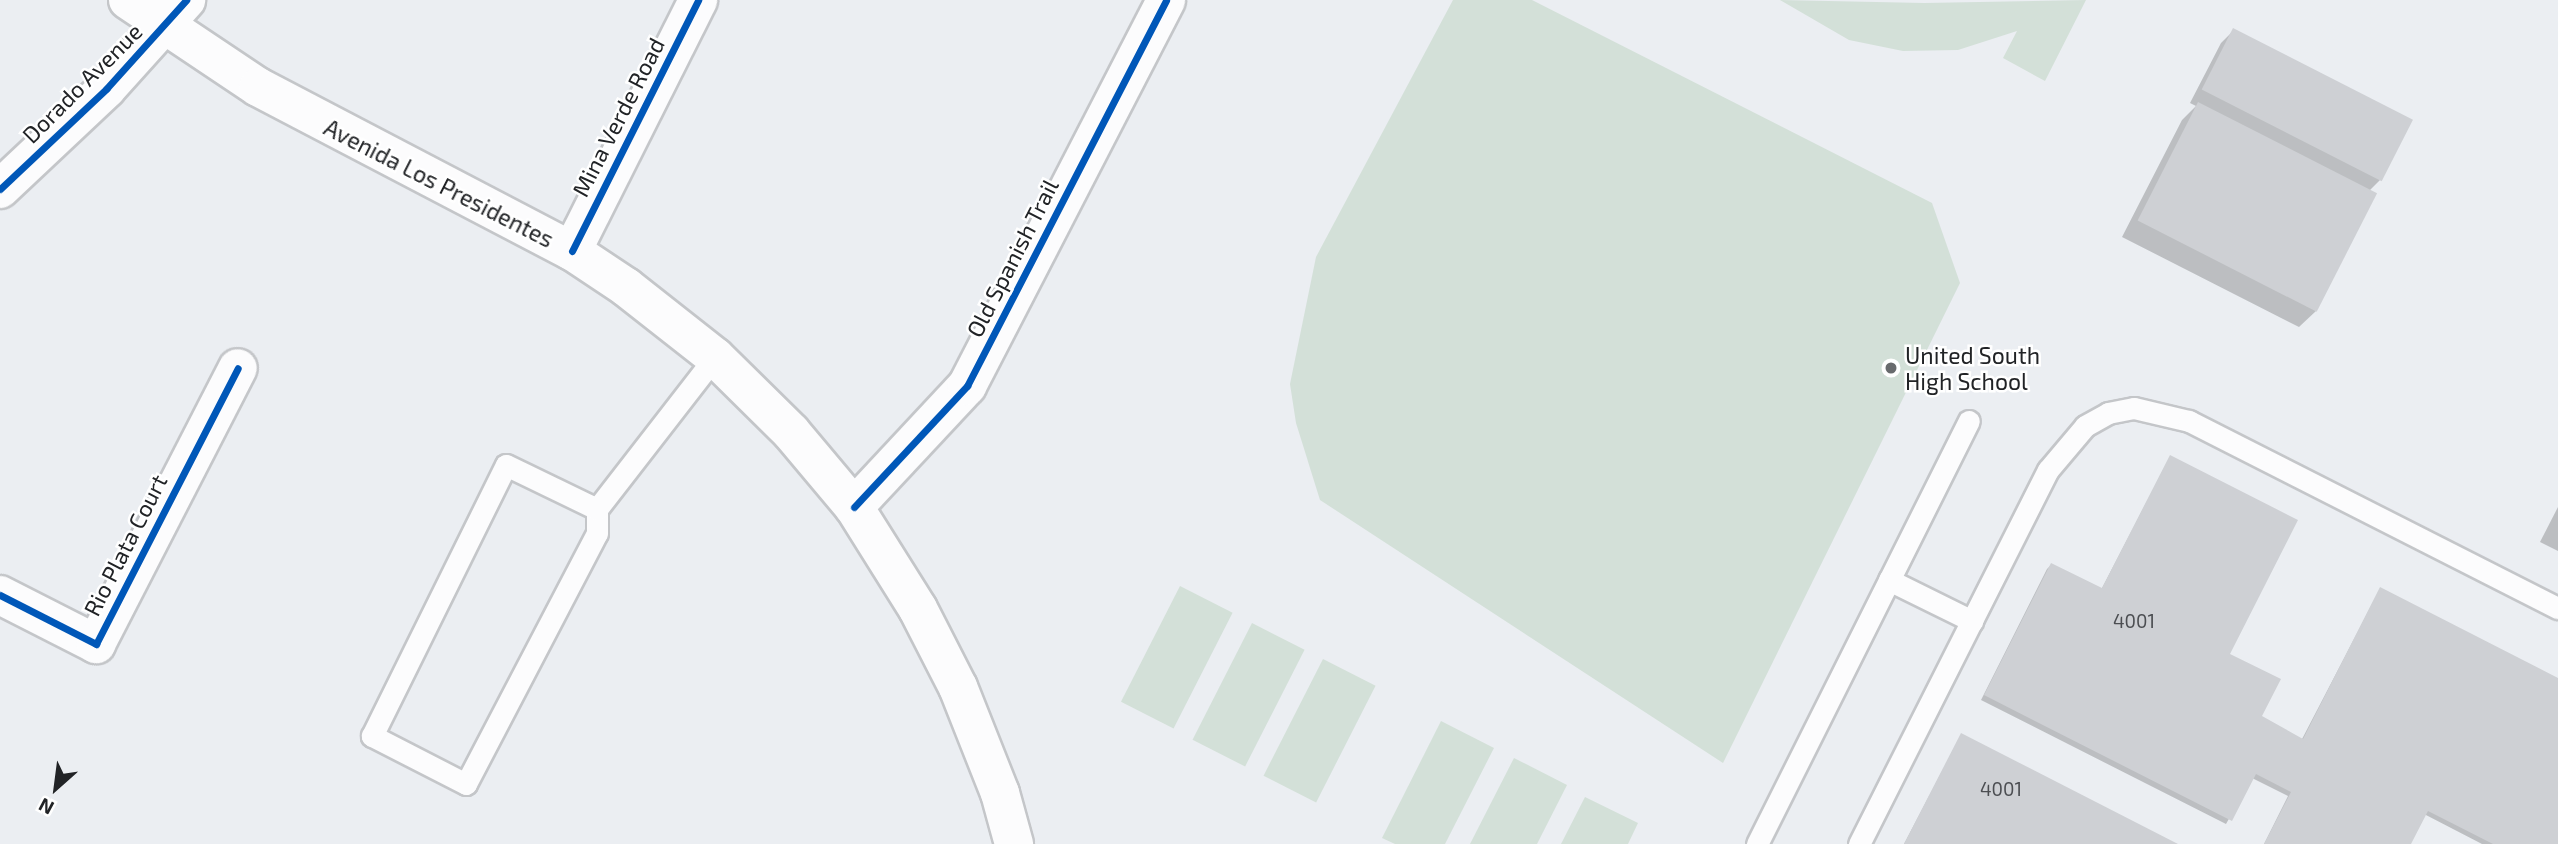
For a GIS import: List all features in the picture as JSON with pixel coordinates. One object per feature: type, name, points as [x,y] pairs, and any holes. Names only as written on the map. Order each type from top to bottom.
[{"type":"street","name":"Avenida Los Presidentes","points":[[128,0],[176,13],[258,87],[360,144],[572,251],[626,286],[715,357],[791,432],[854,507],[918,609],[958,687],[1000,793],[1014,844]]},
{"type":"street","name":"Mina Verde Road","points":[[572,251],[698,0]]},
{"type":"street","name":"Old Spanish Trail","points":[[854,507],[967,386],[1166,0]]},
{"type":"street","name":"Dorado Avenue","points":[[0,189],[176,13]]},
{"type":"street","name":"Rio Plata Court","points":[[0,596],[96,644],[238,368]]},
{"type":"lane","points":[[597,509],[506,465],[372,736],[466,784],[597,533],[597,509],[715,357]]},
{"type":"lane","points":[[1859,844],[1972,621],[2065,446],[2085,426],[2108,414],[2134,408],[2189,421],[2558,608]]},
{"type":"lane","points":[[1757,844],[1969,421]]},
{"type":"lane","points":[[1889,580],[1972,621]]},
{"type":"shaded area","points":[[1453,0],[1532,0],[1932,203],[1960,283],[1723,763],[1320,500],[1296,423],[1290,384],[1316,257]]},
{"type":"shaded area","points":[[1780,0],[1924,3],[2086,0],[2045,81],[2003,58],[2017,31],[1958,50],[1903,51],[1849,40]]},
{"type":"shaded area","points":[[1180,586],[1233,613],[1174,729],[1121,702]]},
{"type":"shaded area","points":[[1252,623],[1305,650],[1245,767],[1193,740]]},
{"type":"shaded area","points":[[1323,659],[1376,686],[1316,803],[1264,776]]},
{"type":"shaded area","points":[[1441,721],[1494,748],[1445,844],[1395,844],[1382,838]]},
{"type":"shaded area","points":[[1514,758],[1567,785],[1537,844],[1470,844]]},
{"type":"shaded area","points":[[1585,797],[1638,823],[1628,844],[1561,844]]},
{"type":"building","points":[[2233,28],[2413,120],[2382,181],[2202,89]]},
{"type":"building","points":[[2198,102],[2377,193],[2317,312],[2138,221]]},
{"type":"building","points":[[2170,455],[2298,520],[2230,654],[2281,679],[2262,716],[2303,739],[2380,587],[2558,678],[2558,844],[2493,844],[2428,811],[2411,844],[2264,844],[2291,792],[2256,774],[2232,821],[1984,695],[2051,563],[2102,588]]},
{"type":"building","points":[[1961,733],[2178,844],[1904,844]]},
{"type":"cycle path","points":[[0,189],[106,89],[186,0]]},
{"type":"cycle path","points":[[572,251],[698,0]]},
{"type":"cycle path","points":[[854,507],[967,386],[1166,0]]},
{"type":"cycle path","points":[[0,595],[96,644],[238,368]]},
{"type":"place","name":"United South High School","points":[[1891,368]]}]
